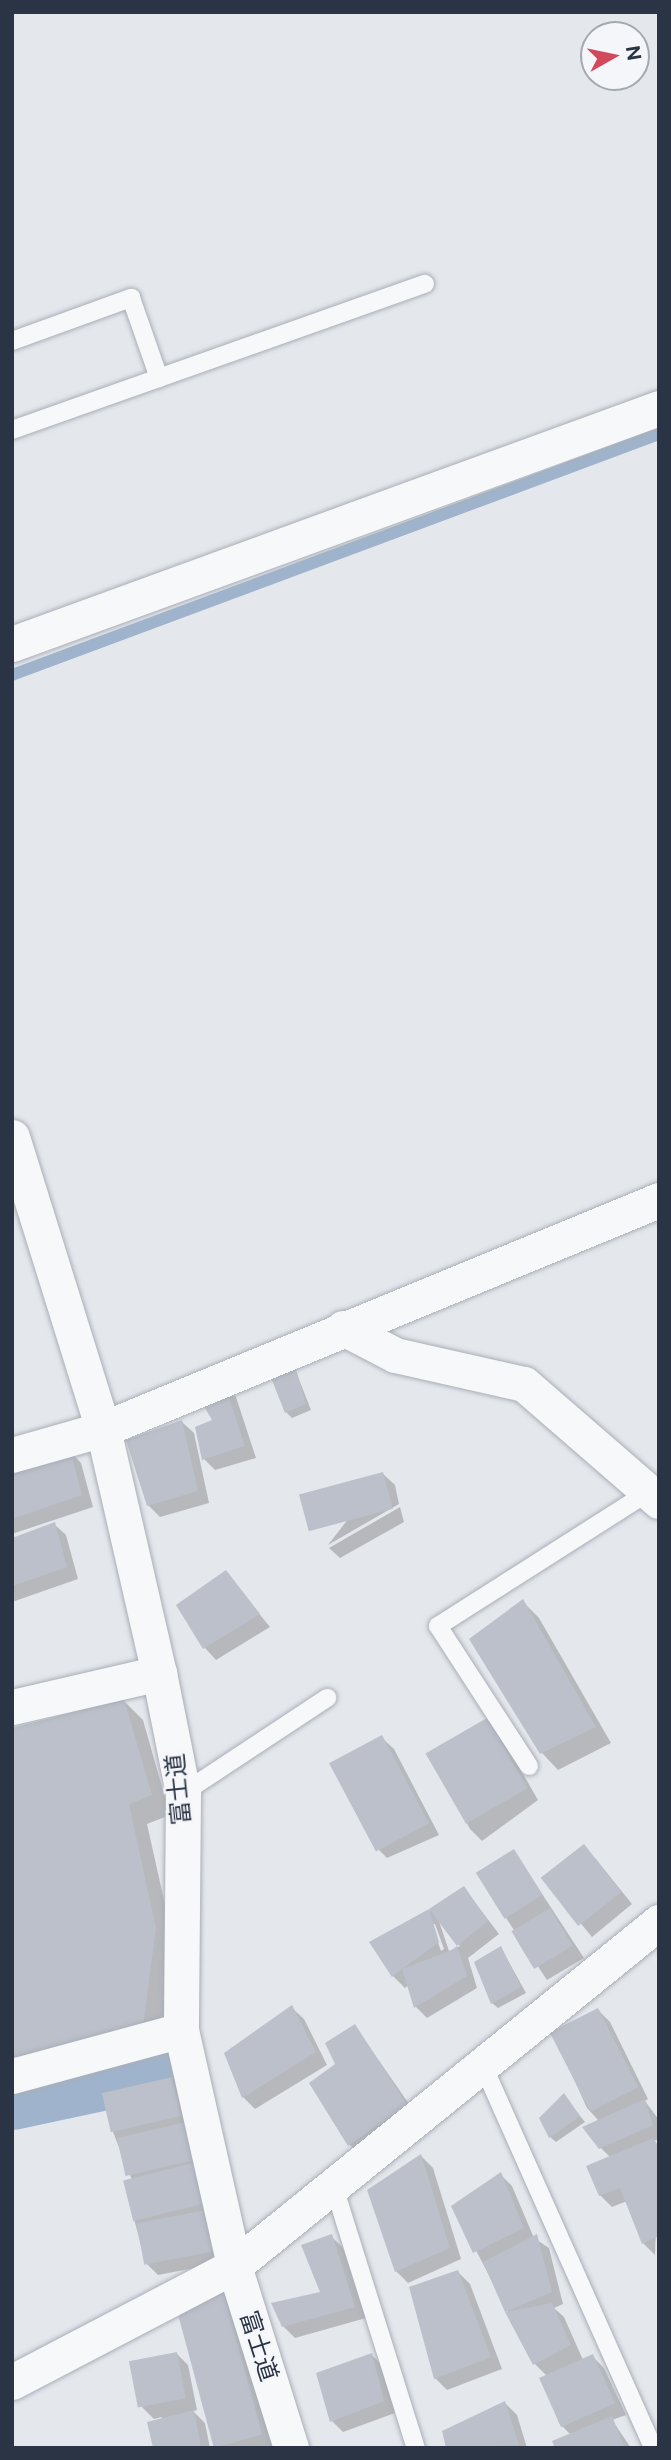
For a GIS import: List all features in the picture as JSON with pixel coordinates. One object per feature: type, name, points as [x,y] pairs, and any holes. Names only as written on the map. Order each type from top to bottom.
[{"type":"street","points":[[12,644],[659,408]]},
{"type":"street","name":"富士道","points":[[13,1140],[103,1429],[159,1673],[183,1793],[181,2030],[234,2266],[291,2448]]},
{"type":"street","points":[[12,1455],[103,1429],[659,1200]]},
{"type":"street","points":[[343,1328],[395,1355],[524,1384],[654,1496]]},
{"type":"street","points":[[12,1707],[159,1673]]},
{"type":"street","points":[[12,2382],[234,2266],[334,2187],[481,2061],[659,1922]]},
{"type":"street","points":[[12,2076],[181,2030]]},
{"type":"lane","points":[[12,430],[425,284]]},
{"type":"lane","points":[[12,341],[131,298],[159,377]]},
{"type":"lane","points":[[529,1766],[438,1626],[654,1496]]},
{"type":"lane","points":[[183,1793],[327,1698]]},
{"type":"lane","points":[[481,2061],[653,2448]]},
{"type":"lane","points":[[334,2187],[416,2448]]},
{"type":"building","points":[[294,1362],[306,1404],[285,1413],[268,1370]]},
{"type":"building","points":[[224,1383],[245,1446],[202,1460],[195,1427],[212,1420],[198,1396]]},
{"type":"building","points":[[182,1420],[198,1491],[147,1506],[126,1440]]},
{"type":"building","points":[[70,1449],[82,1495],[12,1519],[12,1470]]},
{"type":"building","points":[[383,1472],[393,1509],[309,1531],[299,1495]]},
{"type":"building","points":[[55,1522],[67,1567],[12,1586],[12,1538]]},
{"type":"building","points":[[226,1570],[260,1614],[203,1649],[176,1605]]},
{"type":"building","points":[[523,1599],[596,1727],[540,1754],[469,1639]]},
{"type":"building","points":[[124,1699],[152,1795],[129,1804],[156,1928],[143,2026],[12,2058],[12,1728]]},
{"type":"building","points":[[487,1718],[528,1788],[466,1824],[426,1754]]},
{"type":"building","points":[[382,1735],[429,1823],[376,1851],[329,1763]]},
{"type":"building","points":[[584,1844],[622,1892],[578,1926],[541,1878]]},
{"type":"building","points":[[514,1849],[543,1895],[504,1919],[476,1873]]},
{"type":"building","points":[[464,1886],[488,1921],[457,1946],[429,1909]]},
{"type":"building","points":[[550,1908],[573,1946],[534,1969],[511,1931]]},
{"type":"building","points":[[429,1909],[439,1942],[392,1977],[369,1942]]},
{"type":"building","points":[[457,1946],[467,1976],[414,2008],[402,1969]]},
{"type":"building","points":[[501,1946],[521,1987],[491,2004],[474,1962]]},
{"type":"building","points":[[292,2005],[316,2052],[242,2098],[224,2053]]},
{"type":"building","points":[[598,2008],[638,2087],[590,2112],[550,2033]]},
{"type":"building","points":[[355,2024],[407,2105],[348,2146],[309,2083],[335,2064],[325,2043]]},
{"type":"building","points":[[172,2077],[181,2116],[111,2132],[102,2093]]},
{"type":"building","points":[[564,2093],[580,2116],[549,2138],[539,2118]]},
{"type":"building","points":[[645,2099],[653,2125],[599,2149],[582,2127]]},
{"type":"building","points":[[186,2122],[195,2160],[126,2176],[117,2138]]},
{"type":"building","points":[[653,2138],[659,2147],[659,2236],[642,2244],[620,2188],[599,2196],[586,2166]]},
{"type":"building","points":[[421,2154],[450,2248],[395,2272],[367,2190]]},
{"type":"building","points":[[193,2163],[203,2204],[133,2221],[123,2180]]},
{"type":"building","points":[[501,2172],[524,2228],[473,2253],[451,2206]]},
{"type":"building","points":[[206,2210],[214,2251],[144,2265],[136,2224]]},
{"type":"building","points":[[332,2234],[355,2307],[282,2327],[271,2303],[320,2292],[301,2245]]},
{"type":"building","points":[[537,2234],[552,2292],[505,2312],[483,2262]]},
{"type":"building","points":[[458,2270],[491,2357],[434,2379],[409,2287]]},
{"type":"building","points":[[223,2289],[262,2435],[214,2448],[175,2302]]},
{"type":"building","points":[[552,2303],[571,2345],[533,2365],[505,2312]]},
{"type":"building","points":[[177,2352],[186,2398],[138,2407],[129,2361]]},
{"type":"building","points":[[372,2353],[384,2401],[330,2422],[316,2373]]},
{"type":"building","points":[[593,2354],[615,2403],[561,2427],[539,2378]]},
{"type":"building","points":[[505,2401],[519,2445],[446,2448],[442,2431]]},
{"type":"building","points":[[194,2410],[201,2448],[153,2448],[147,2422]]},
{"type":"building","points":[[612,2416],[625,2448],[555,2448],[552,2441]]},
{"type":"waterway","points":[[12,675],[659,434]]},
{"type":"waterway","points":[[12,2096],[156,2065]]}]
